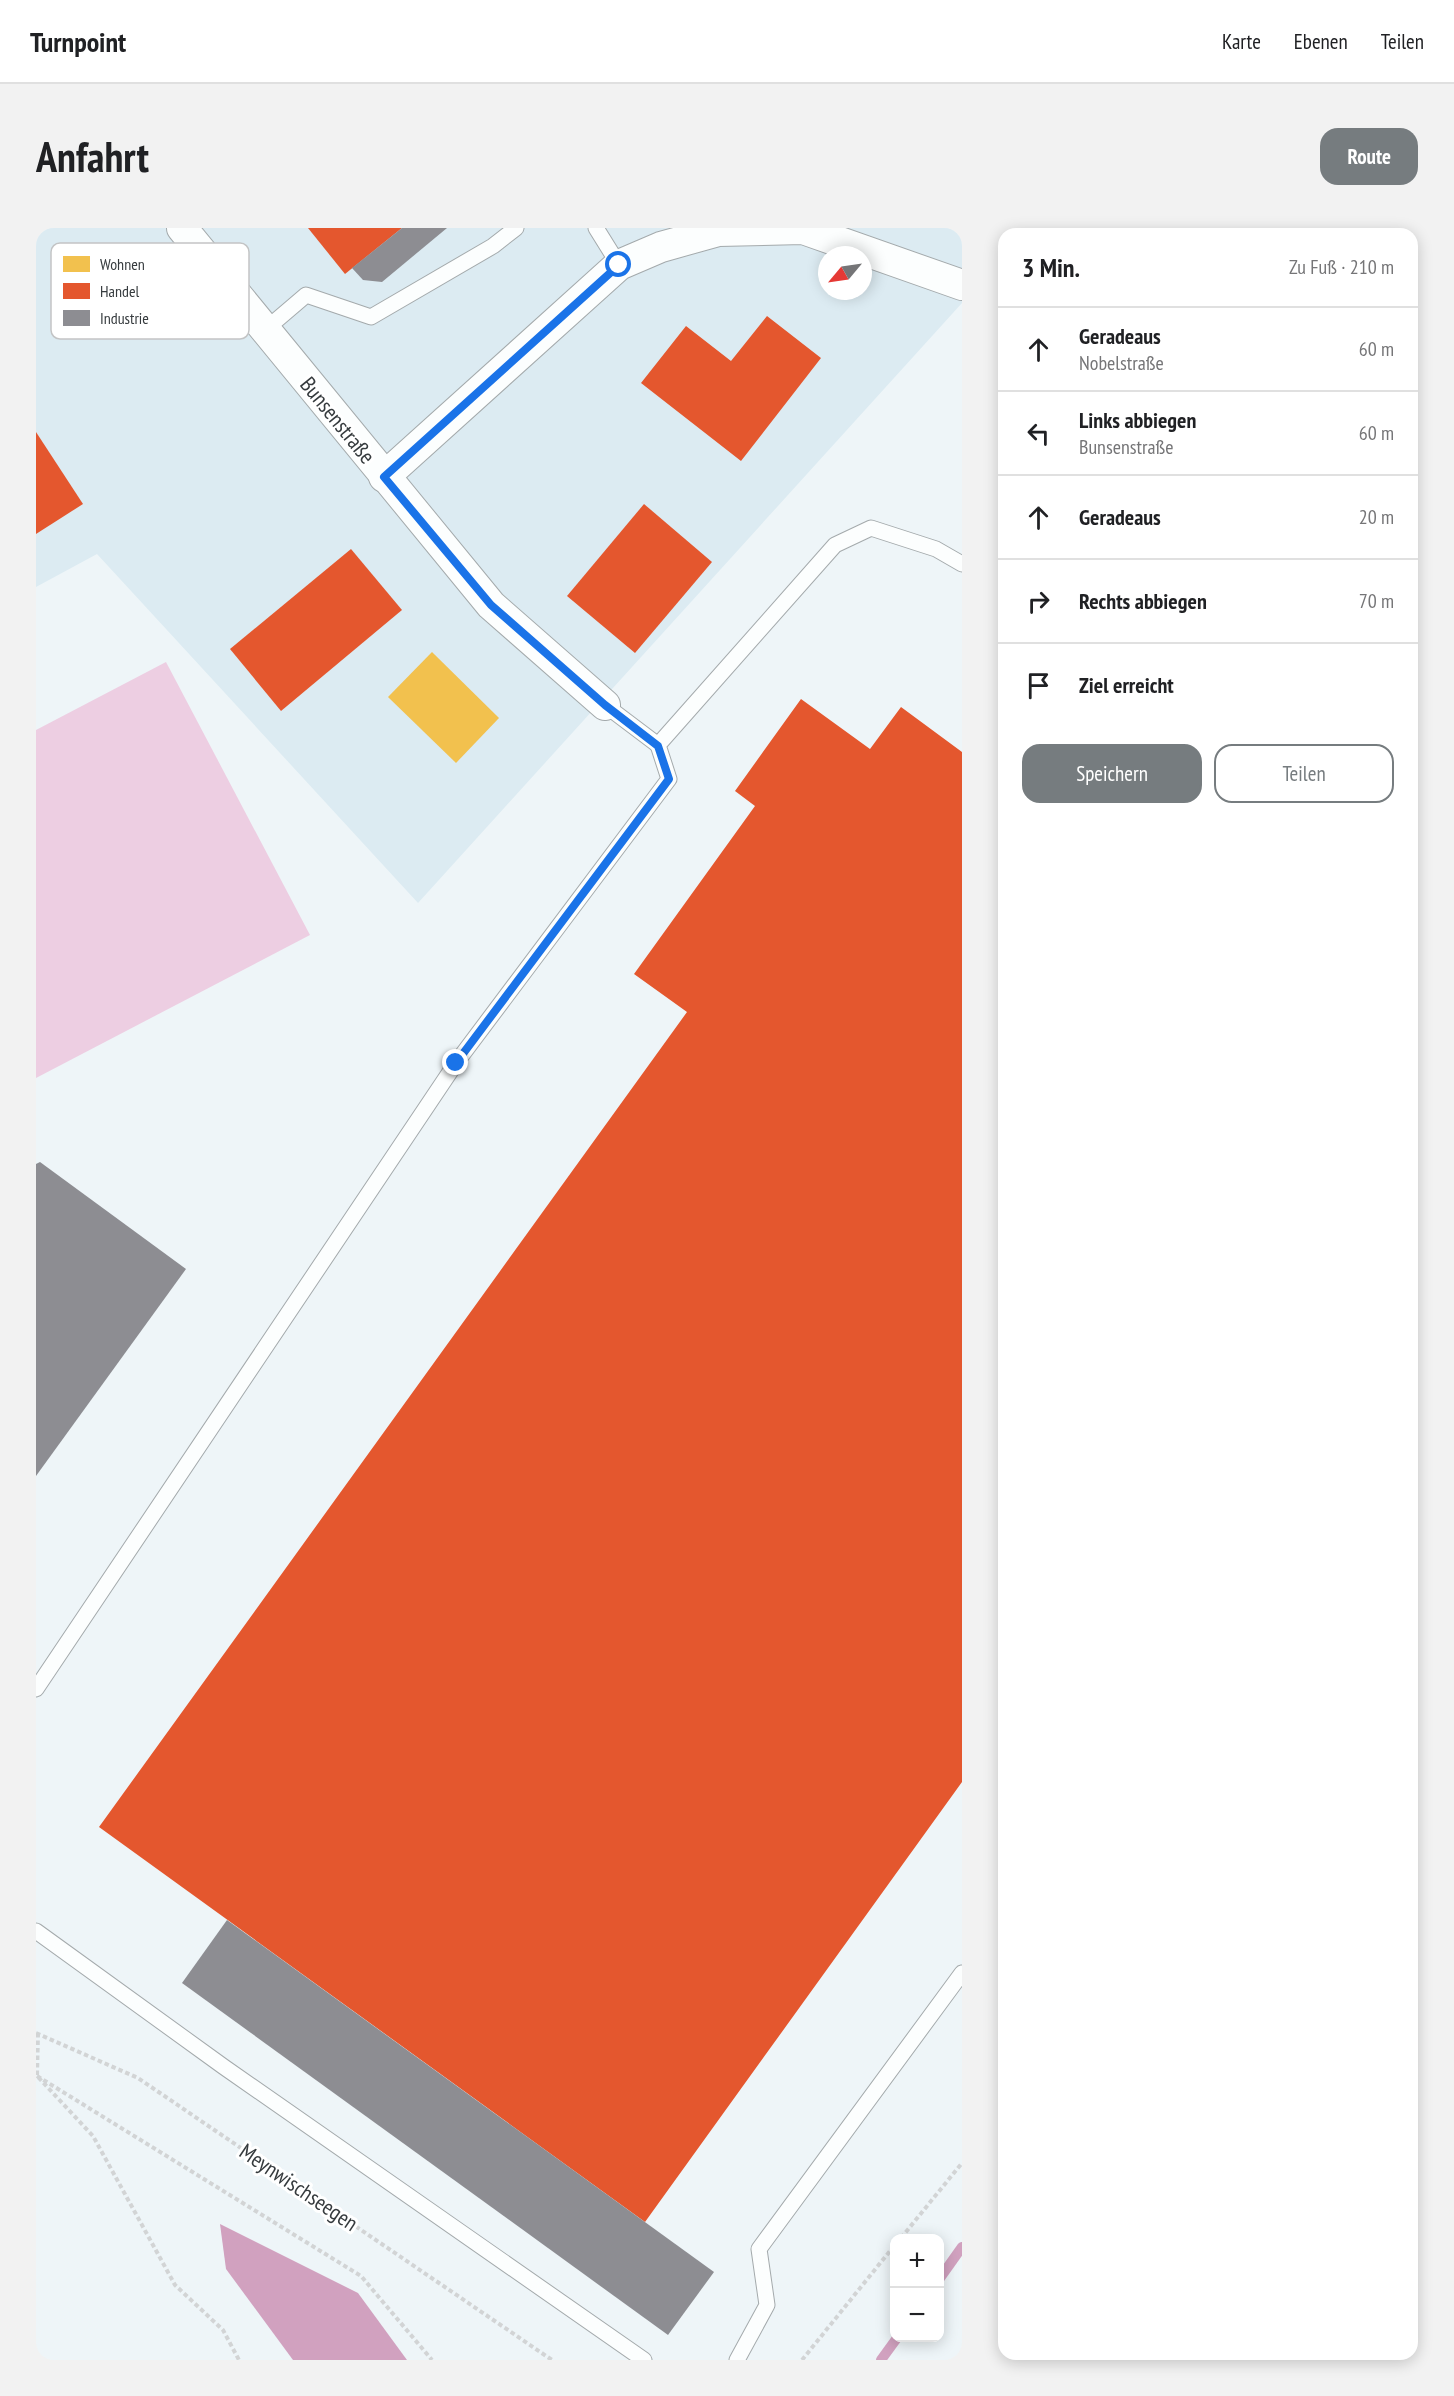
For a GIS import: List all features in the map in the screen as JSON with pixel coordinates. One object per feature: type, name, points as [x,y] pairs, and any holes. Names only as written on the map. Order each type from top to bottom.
[{"type":"street","name":"Bunsenstraße","points":[[182,228],[194,243]]},
{"type":"street","points":[[384,477],[619,265],[661,247],[718,231],[803,229],[962,285]]},
{"type":"street","name":"Bunsenstraße","points":[[249,310],[491,605],[605,705]]},
{"type":"lane","points":[[265,330],[306,295],[371,317],[441,279],[494,246],[516,228]]},
{"type":"lane","points":[[596,228],[619,265]]},
{"type":"lane","points":[[658,746],[836,545],[871,528],[936,549],[962,564]]},
{"type":"lane","points":[[36,1689],[456,1063],[669,779],[658,746],[605,705]]},
{"type":"lane","points":[[36,1931],[234,2074],[644,2360]]},
{"type":"lane","points":[[737,2360],[767,2305],[759,2249],[962,1973]]},
{"type":"path","points":[[37,2033],[37,2076],[93,2136],[175,2284],[223,2330],[240,2360]]},
{"type":"path","name":"Meynwischseegen","points":[[37,2033],[138,2078],[552,2360]]},
{"type":"path","points":[[37,2076],[361,2276],[432,2360]]},
{"type":"path","points":[[903,2234],[962,2163]]},
{"type":"path","points":[[802,2360],[890,2251]]},
{"type":"shaded area","points":[[36,228],[962,228],[962,303],[418,903],[97,554],[36,587]]},
{"type":"shaded area","points":[[166,662],[310,935],[36,1078],[36,730]]},
{"type":"shaded area","points":[[220,2224],[358,2293],[407,2360],[293,2360],[226,2269]]},
{"type":"building: Wohnen","points":[[432,652],[499,718],[456,763],[388,697]]},
{"type":"building: Handel","points":[[308,228],[402,228],[345,274]]},
{"type":"building: Handel","points":[[767,316],[821,358],[741,461],[641,383],[686,326],[731,361]]},
{"type":"building: Handel","points":[[36,432],[83,504],[36,534]]},
{"type":"building: Handel","points":[[644,504],[712,562],[635,653],[567,596]]},
{"type":"building: Handel","points":[[351,549],[402,610],[281,711],[230,649]]},
{"type":"building: Handel","points":[[801,699],[870,749],[901,707],[962,752],[962,1782],[645,2222],[99,1827],[687,1012],[634,974],[755,806],[735,791]]},
{"type":"building: Industrie","points":[[402,228],[447,228],[382,282],[363,280],[352,268]]},
{"type":"building: Industrie","points":[[40,1162],[186,1269],[36,1476],[36,1164]]},
{"type":"building: Industrie","points":[[227,1920],[714,2272],[668,2335],[182,1983]]},
{"type":"waterway","points":[[944,2272],[962,2247]]},
{"type":"waterway","points":[[881,2360],[894,2342]]},
{"type":"route","points":[[456,1063],[669,779],[658,746],[605,705],[491,605],[384,477],[619,265]]}]
